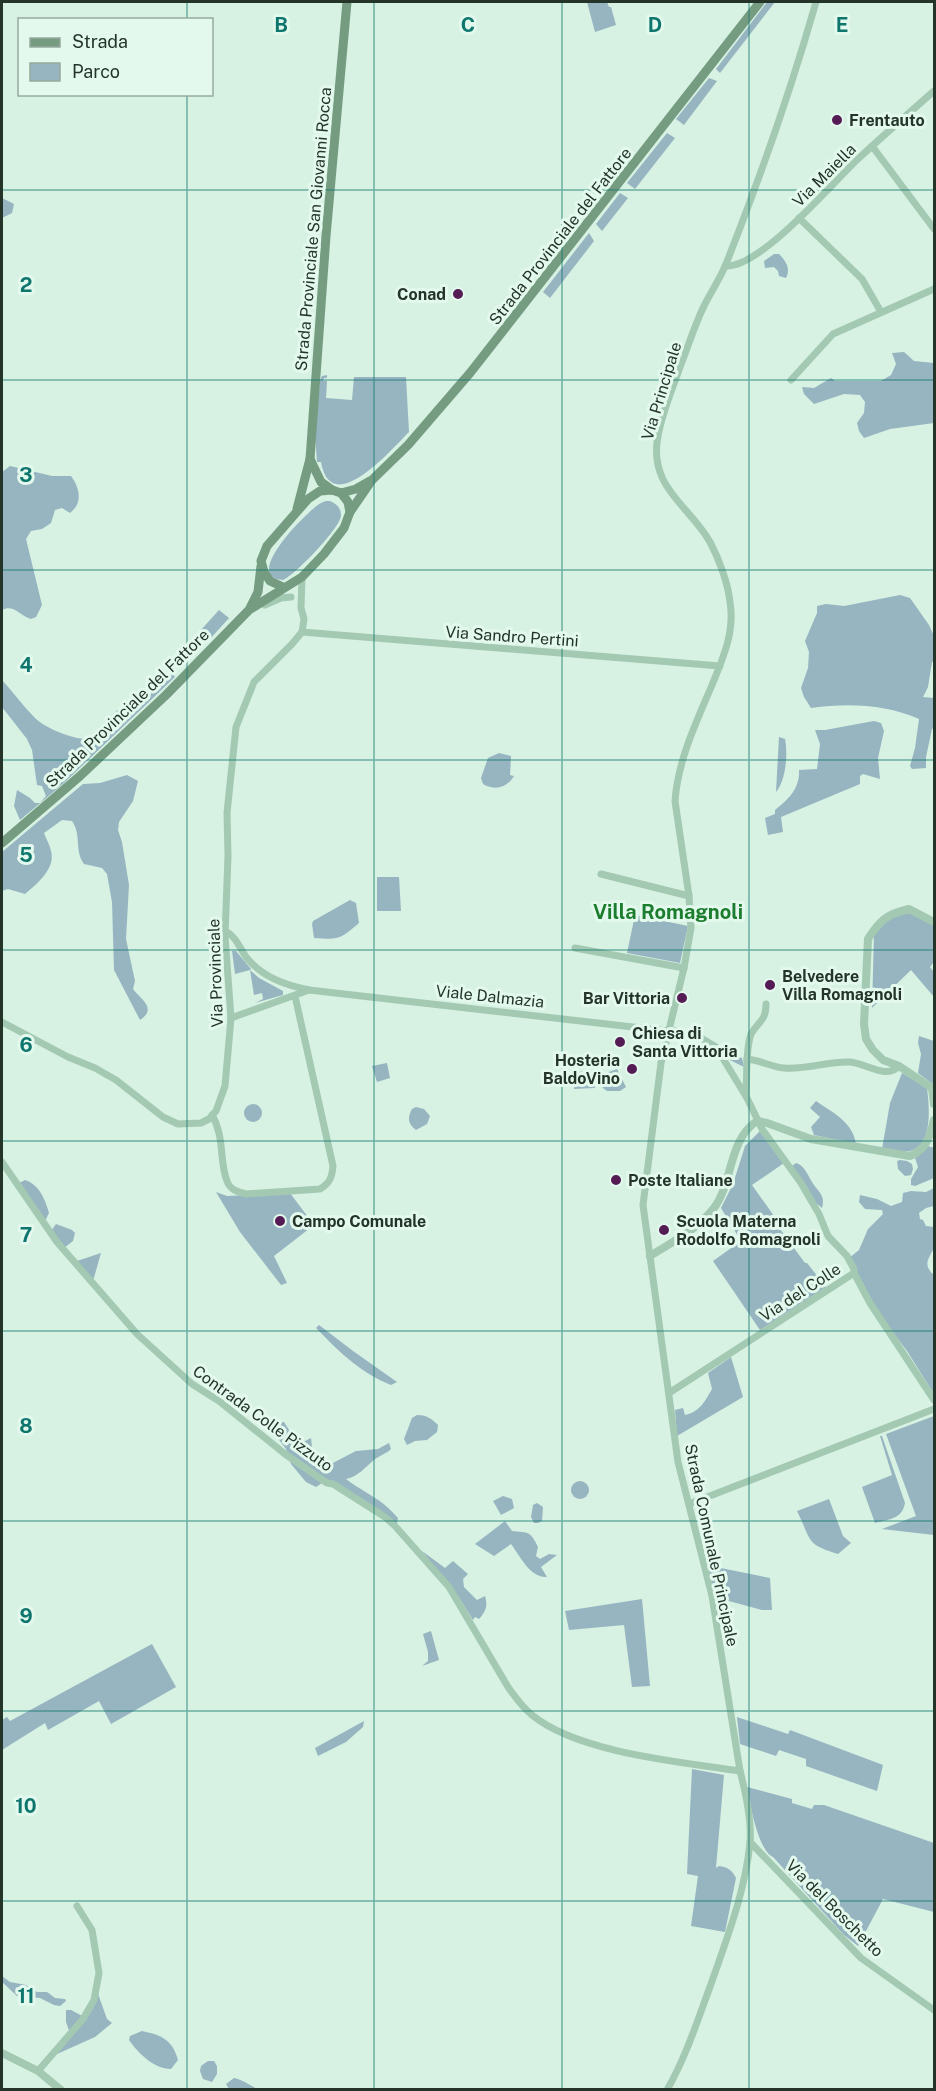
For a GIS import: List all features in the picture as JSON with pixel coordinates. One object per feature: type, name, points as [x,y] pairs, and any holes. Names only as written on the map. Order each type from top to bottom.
[{"type":"main road","name":"Strada Provinciale San Giovanni Rocca","points":[[296,513],[310,459],[326,236],[347,2]]},
{"type":"main road","name":"Strada Provinciale del Fattore","points":[[2,843],[80,776],[166,695],[249,610],[302,577],[335,541],[344,528],[350,512],[372,480],[408,445],[471,373],[760,2]]},
{"type":"main road","points":[[310,459],[321,482],[337,491],[348,502],[350,512]]},
{"type":"main road","name":"Strada Provinciale del Fattore","points":[[249,610],[258,592],[261,561],[267,546],[308,499],[320,491],[356,489],[372,480]]},
{"type":"main road","points":[[261,561],[264,572],[270,580],[283,587]]},
{"type":"street","name":"Via Principale","points":[[669,1030],[691,928],[689,896],[678,835],[676,788],[684,752],[720,666],[731,630],[731,607],[726,582],[710,543],[663,482],[658,470],[656,449],[670,396],[697,321],[725,266],[781,114],[816,2]]},
{"type":"street","name":"Via Maiella","points":[[725,266],[749,259],[799,218],[934,91]]},
{"type":"street","points":[[872,147],[934,229]]},
{"type":"street","points":[[799,218],[862,279],[881,312]]},
{"type":"street","points":[[791,380],[833,334],[934,289]]},
{"type":"street","points":[[302,577],[301,608],[304,620],[302,632]]},
{"type":"street","points":[[283,587],[301,608]]},
{"type":"street","points":[[238,621],[272,601],[291,597]]},
{"type":"street","name":"Via Sandro Pertini","points":[[302,632],[720,666]]},
{"type":"street","name":"Via Provinciale","points":[[212,1115],[222,1099],[225,1086],[231,1018],[225,931],[228,856],[226,813],[236,727],[254,682],[302,632]]},
{"type":"street","points":[[601,874],[689,896]]},
{"type":"street","points":[[934,922],[909,909],[894,912],[883,919],[868,939],[864,1024],[866,1039],[873,1050],[883,1060],[899,1066],[933,1088],[934,1104]]},
{"type":"street","name":"Viale Dalmazia","points":[[225,931],[232,935],[246,956],[262,972],[283,983],[309,990],[669,1030],[701,1038],[716,1047],[746,1096]]},
{"type":"street","points":[[575,948],[684,968]]},
{"type":"street","name":"Viale Dalmazia","points":[[231,1018],[309,990]]},
{"type":"street","points":[[2,1022],[116,1080],[163,1117],[178,1124],[201,1123],[212,1115],[219,1130],[226,1180],[231,1188],[238,1192],[246,1194],[320,1189],[328,1184],[332,1177],[333,1166],[295,996]]},
{"type":"street","points":[[746,1096],[750,1039],[752,1033],[764,1019],[766,1004]]},
{"type":"street","name":"Strada Comunale Principale","points":[[667,2090],[699,2016],[728,1938],[743,1885],[750,1842],[747,1799],[740,1771],[712,1596],[678,1462],[643,1205],[661,1063],[669,1030]]},
{"type":"street","points":[[747,1059],[782,1068],[849,1062],[888,1073],[899,1066]]},
{"type":"street","name":"Via del Colle","points":[[669,1393],[854,1273],[848,1256],[828,1236],[819,1214],[801,1183],[757,1121],[746,1096]]},
{"type":"street","points":[[650,1256],[692,1231],[714,1208],[738,1146],[747,1129],[757,1121],[811,1139],[910,1155],[919,1152],[926,1144],[934,1120]]},
{"type":"street","name":"Contrada Colle Pizzuto","points":[[2,1162],[63,1250],[111,1307],[159,1355],[192,1384],[219,1401],[294,1460],[327,1483],[333,1484],[385,1517],[395,1526],[449,1587],[517,1701],[533,1716],[551,1728],[625,1753],[740,1771]]},
{"type":"street","points":[[854,1273],[870,1303],[934,1400]]},
{"type":"street","points":[[689,1504],[934,1409]]},
{"type":"street","name":"Via del Boschetto","points":[[750,1842],[861,1958],[934,2010]]},
{"type":"street","points":[[38,2071],[83,2019],[94,2000],[99,1973],[93,1930],[77,1906]]},
{"type":"street","points":[[2,2053],[38,2071],[61,2090]]},
{"type":"green space","points":[[587,2],[607,2],[611,7],[616,25],[595,32]]},
{"type":"green space","points":[[767,2],[775,2],[720,73],[716,69]]},
{"type":"green space","points":[[709,78],[717,81],[684,125],[676,119]]},
{"type":"green space","points":[[667,133],[675,138],[635,189],[627,183]]},
{"type":"green space","points":[[620,193],[628,198],[602,231],[596,224]]},
{"type":"green space","points":[[2,198],[14,204],[12,213],[2,218]]},
{"type":"green space","points":[[589,233],[594,241],[550,298],[543,292]]},
{"type":"green space","points":[[774,254],[779,254],[786,262],[788,271],[786,278],[779,276],[774,267],[765,268],[764,261]]},
{"type":"green space","points":[[904,352],[914,361],[934,363],[934,423],[890,429],[864,438],[857,423],[864,413],[865,402],[860,395],[844,394],[814,404],[804,394],[802,387],[814,388],[831,378],[835,381],[881,381],[891,375],[896,364],[892,353]]},
{"type":"green space","points":[[327,375],[323,381],[327,381],[326,398],[352,400],[354,377],[406,377],[409,432],[362,475],[349,482],[337,484],[327,478],[321,462],[317,462],[315,434],[320,381],[322,376]]},
{"type":"green space","points":[[10,466],[52,476],[71,476],[79,495],[77,505],[70,513],[62,508],[55,510],[51,523],[42,529],[31,531],[26,539],[42,605],[36,617],[31,619],[14,609],[2,610],[2,472]]},
{"type":"green space","points":[[322,502],[335,503],[341,513],[333,531],[316,551],[289,576],[283,580],[272,576],[269,568],[281,543],[314,508]]},
{"type":"green space","points":[[900,595],[910,598],[934,636],[934,662],[932,662],[928,687],[923,697],[934,698],[934,728],[926,757],[926,768],[912,769],[910,766],[919,719],[893,710],[866,706],[811,708],[801,688],[808,668],[809,652],[805,641],[817,613],[817,606],[826,604],[844,606]]},
{"type":"green space","points":[[219,610],[229,618],[210,639],[195,645],[191,641]]},
{"type":"green space","points":[[172,673],[175,677],[63,784],[20,820],[14,806],[17,790],[35,803],[40,803],[46,796],[42,786],[37,785],[32,750],[27,739],[2,707],[2,680],[40,722],[63,734],[89,739],[113,727]]},
{"type":"green space","points":[[140,690],[142,696],[112,721],[109,718]]},
{"type":"green space","points":[[874,721],[881,723],[884,731],[878,758],[880,779],[863,774],[860,776],[860,784],[781,817],[783,832],[768,835],[765,818],[775,814],[775,810],[793,793],[798,782],[799,770],[817,769],[820,744],[815,730]]},
{"type":"green space","points":[[779,737],[785,739],[786,759],[782,781],[776,792]]},
{"type":"green space","points":[[499,753],[511,756],[510,775],[514,776],[504,786],[496,788],[483,784],[481,778],[488,758]]},
{"type":"green space","points":[[127,775],[138,781],[133,801],[119,822],[118,830],[129,885],[126,939],[135,981],[133,989],[148,1008],[145,1016],[140,1020],[114,970],[112,902],[107,874],[102,868],[84,864],[79,853],[77,832],[72,821],[62,820],[44,833],[52,857],[48,869],[40,880],[25,894],[8,889],[2,891],[2,852],[83,784],[100,783]]},
{"type":"green space","points":[[377,877],[399,877],[401,911],[377,911]]},
{"type":"green space","points":[[350,900],[356,903],[359,923],[339,937],[314,938],[313,921]]},
{"type":"green space","points":[[907,913],[916,915],[934,925],[934,962],[930,967],[934,972],[934,997],[911,970],[872,1008],[874,935],[890,918]]},
{"type":"green space","points":[[635,915],[688,926],[680,963],[627,953]]},
{"type":"green space","points":[[232,951],[236,951],[250,970],[235,974]]},
{"type":"green space","points":[[250,970],[259,978],[283,991],[283,995],[255,1003],[263,999],[262,993],[254,995]]},
{"type":"green space","points":[[919,1036],[934,1041],[934,1085],[918,1073],[921,1054]]},
{"type":"green space","points":[[722,1051],[742,1058],[744,1067],[726,1058]]},
{"type":"green space","points":[[387,1063],[390,1078],[377,1082],[372,1066]]},
{"type":"green space","points":[[617,1069],[626,1087],[620,1091],[607,1091],[600,1081],[603,1074]]},
{"type":"green space","points":[[596,1071],[595,1088],[574,1089],[576,1072]]},
{"type":"green space","points":[[902,1073],[927,1088],[929,1114],[923,1141],[918,1147],[903,1152],[882,1149],[890,1103]]},
{"type":"green space","points":[[816,1101],[847,1124],[856,1144],[814,1135],[811,1127],[820,1117],[810,1108]]},
{"type":"green space","points":[[249,1104],[257,1104],[262,1109],[260,1120],[249,1122],[244,1117],[244,1109]]},
{"type":"green space","points":[[416,1107],[424,1109],[430,1116],[427,1124],[416,1130],[410,1123],[409,1115]]},
{"type":"green space","points":[[761,1130],[784,1163],[752,1185],[779,1223],[777,1225],[826,1287],[760,1330],[713,1261],[741,1241],[721,1208],[733,1184],[745,1146]]},
{"type":"green space","points":[[928,1146],[934,1148],[934,1178],[915,1186],[911,1185],[911,1179],[918,1167],[915,1158]]},
{"type":"green space","points":[[897,1161],[912,1164],[911,1175],[905,1176],[898,1169]]},
{"type":"green space","points":[[796,1163],[804,1168],[821,1194],[822,1208],[816,1203],[792,1166]]},
{"type":"green space","points":[[25,1180],[35,1185],[44,1198],[49,1213],[45,1221],[19,1183]]},
{"type":"green space","points":[[934,1188],[934,1206],[919,1213],[920,1219],[926,1226],[934,1227],[935,1246],[927,1265],[934,1275],[934,1394],[907,1351],[872,1305],[849,1258],[859,1250],[868,1229],[883,1214],[882,1210],[865,1209],[859,1202],[860,1195],[877,1199],[891,1206],[902,1202],[903,1193],[926,1192]]},
{"type":"green space","name":"Campo Comunale","points":[[216,1192],[227,1196],[290,1193],[314,1225],[274,1256],[287,1283],[281,1285],[240,1232]]},
{"type":"green space","points":[[56,1224],[75,1233],[73,1241],[64,1248],[51,1231]]},
{"type":"green space","points":[[101,1253],[93,1281],[74,1262]]},
{"type":"green space","points":[[319,1325],[397,1382],[391,1385],[362,1369],[316,1328]]},
{"type":"green space","points":[[731,1357],[743,1397],[677,1436],[675,1410],[683,1408],[685,1415],[698,1409],[712,1389],[708,1373]]},
{"type":"green space","points":[[417,1415],[433,1420],[438,1425],[437,1432],[427,1440],[415,1441],[407,1445],[404,1439],[412,1418]]},
{"type":"green space","points":[[934,1416],[934,1535],[882,1529],[916,1516],[886,1434]]},
{"type":"green space","points":[[284,1422],[298,1442],[311,1438],[312,1447],[326,1464],[331,1464],[356,1451],[378,1449],[389,1443],[391,1449],[389,1451],[376,1458],[358,1474],[346,1479],[386,1506],[398,1518],[397,1523],[394,1524],[334,1483],[322,1483],[316,1487],[306,1482],[291,1464],[286,1449],[274,1433],[274,1428]]},
{"type":"green space","points":[[880,1436],[882,1436],[905,1503],[898,1515],[875,1523],[862,1487],[892,1475]]},
{"type":"green space","points":[[576,1481],[584,1481],[589,1486],[587,1497],[576,1499],[571,1494],[571,1486]]},
{"type":"green space","points":[[503,1496],[512,1499],[514,1508],[501,1515],[493,1501]]},
{"type":"green space","points":[[829,1499],[843,1536],[851,1543],[838,1554],[814,1544],[797,1511]]},
{"type":"green space","points":[[537,1503],[543,1507],[542,1521],[534,1523],[531,1517],[533,1505]]},
{"type":"green space","points":[[505,1521],[512,1531],[525,1532],[533,1538],[538,1547],[536,1556],[540,1559],[549,1554],[557,1555],[541,1567],[547,1577],[535,1574],[511,1544],[494,1556],[475,1544]]},
{"type":"green space","points":[[422,1551],[445,1568],[453,1561],[468,1574],[463,1579],[464,1587],[477,1600],[485,1596],[486,1600],[486,1608],[479,1619],[475,1617],[473,1620],[458,1596]]},
{"type":"green space","points":[[706,1565],[770,1578],[772,1610],[762,1610],[714,1597]]},
{"type":"green space","points":[[642,1599],[650,1686],[632,1687],[624,1625],[569,1630],[565,1611]]},
{"type":"green space","points":[[431,1631],[439,1660],[422,1666],[428,1661],[423,1634]]},
{"type":"green space","points":[[152,1644],[176,1687],[111,1724],[99,1701],[48,1730],[45,1723],[2,1750],[2,1720],[7,1717],[10,1721]]},
{"type":"green space","points":[[737,1717],[788,1734],[790,1730],[883,1765],[877,1791],[806,1766],[806,1759],[779,1750],[776,1756],[740,1744]]},
{"type":"green space","points":[[364,1721],[363,1727],[346,1742],[318,1756],[315,1748]]},
{"type":"green space","points":[[692,1769],[724,1775],[716,1868],[719,1866],[727,1868],[736,1878],[725,1932],[691,1926],[698,1876],[687,1874]]},
{"type":"green space","points":[[747,1787],[792,1799],[792,1803],[812,1809],[814,1805],[824,1805],[934,1843],[934,1912],[883,1899],[858,1946],[844,1935],[763,1846]]},
{"type":"green space","points":[[2,1976],[10,1982],[26,1985],[37,1992],[47,1992],[55,1998],[66,2001],[60,2006],[40,1998],[17,1996],[2,1982]]},
{"type":"green space","points":[[98,1994],[107,2019],[112,2023],[95,2037],[57,2054],[71,2036],[66,2022],[66,2010],[71,2010],[86,2018]]},
{"type":"green space","points":[[142,2031],[160,2036],[173,2047],[178,2060],[171,2069],[153,2064],[129,2040],[130,2036]]},
{"type":"green space","points":[[208,2061],[214,2061],[217,2066],[217,2074],[212,2082],[203,2079],[200,2071],[201,2066]]},
{"type":"green space","points":[[234,2078],[257,2089],[229,2089],[226,2084]]},
{"type":"place","name":"Frentauto","points":[[837,120]]},
{"type":"place","name":"Conad","points":[[458,294]]},
{"type":"place","name":"Belvedere Villa Romagnoli","points":[[770,985]]},
{"type":"place","name":"Bar Vittoria","points":[[682,998]]},
{"type":"place","name":"Chiesa di Santa Vittoria","points":[[620,1042]]},
{"type":"place","name":"Hosteria BaldoVino","points":[[632,1069]]},
{"type":"place","name":"Poste Italiane","points":[[616,1180]]},
{"type":"place","name":"Campo Comunale","points":[[280,1221]]},
{"type":"place","name":"Scuola Materna Rodolfo Romagnoli","points":[[664,1230]]},
{"type":"district","name":"Villa Romagnoli","points":[[668,912]]}]
